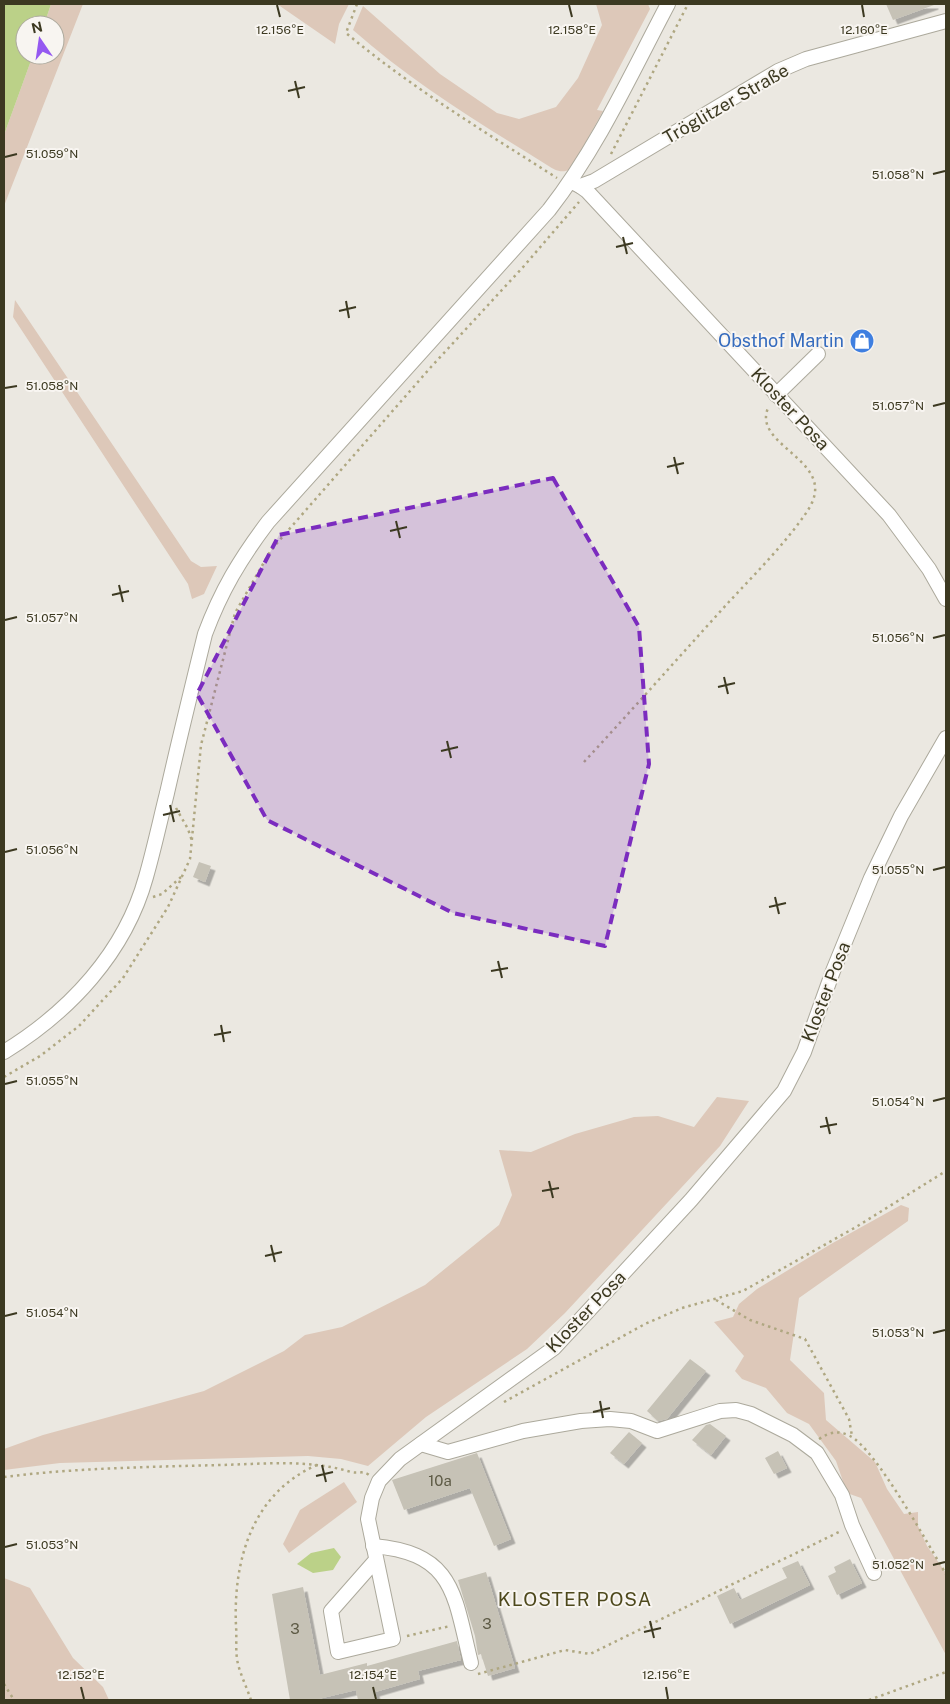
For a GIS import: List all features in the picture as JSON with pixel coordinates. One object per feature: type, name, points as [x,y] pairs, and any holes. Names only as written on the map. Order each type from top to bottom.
[{"type":"street","points":[[4,1052],[30,1036],[58,1014],[99,970],[131,919],[146,878],[205,634],[218,600],[241,558],[268,522],[550,210],[579,186],[591,150],[668,4]]},
{"type":"street","name":"Tröglitzer Straße","points":[[579,186],[594,181],[612,171],[778,70],[806,59],[946,21]]},
{"type":"street","name":"Kloster Posa","points":[[579,186],[889,515],[929,569],[946,599]]},
{"type":"street","points":[[776,395],[818,354]]},
{"type":"street","name":"Kloster Posa","points":[[393,1639],[375,1561],[368,1519],[372,1498],[379,1481],[400,1459],[554,1348],[691,1200],[784,1091],[804,1052],[833,971],[875,870],[901,816],[946,738]]},
{"type":"street","points":[[421,1444],[448,1452],[523,1431],[600,1419],[631,1421],[657,1431],[699,1416],[720,1411],[736,1410],[752,1414],[809,1446],[817,1453],[844,1502],[852,1525],[874,1573]]},
{"type":"street","points":[[373,1546],[405,1550],[435,1566],[448,1581],[471,1663]]},
{"type":"street","points":[[375,1561],[331,1611],[338,1652],[393,1639]]},
{"type":"path","points":[[4,1077],[40,1056],[79,1026],[124,978],[168,907],[190,859],[202,745],[235,613],[271,550],[425,374],[544,244],[579,186],[558,179],[449,110],[387,67],[346,33],[357,4]]},
{"type":"path","points":[[607,161],[688,4]]},
{"type":"path","points":[[584,762],[764,563],[804,516],[813,502],[816,491],[815,481],[810,471],[771,432],[765,422],[764,414],[776,395]]},
{"type":"path","points":[[165,798],[178,810],[192,842]]},
{"type":"path","points":[[136,905],[162,894],[183,875]]},
{"type":"path","points":[[502,1403],[645,1324],[682,1308],[716,1300],[751,1287],[865,1222],[946,1171]]},
{"type":"path","points":[[716,1300],[750,1320],[804,1339],[849,1419],[852,1437]]},
{"type":"path","points":[[809,1446],[828,1433],[838,1431],[852,1437],[871,1455],[946,1574]]},
{"type":"path","points":[[4,1477],[62,1470],[262,1463],[336,1466],[354,1473]]},
{"type":"path","points":[[251,1700],[238,1663],[237,1576],[243,1550],[257,1516],[277,1491],[301,1472],[318,1465]]},
{"type":"path","points":[[484,1672],[566,1650],[590,1654],[681,1611],[852,1525]]},
{"type":"path","points":[[393,1639],[461,1624]]},
{"type":"path","points":[[869,1700],[946,1672]]},
{"type":"path","points":[[4,1684],[14,1700]]},
{"type":"highlighted area","points":[[553,478],[639,627],[649,764],[605,946],[453,913],[267,820],[197,694],[279,535]]},
{"type":"shaded area","points":[[4,4],[51,4],[47,15],[15,15],[15,65],[29,65],[4,135]]},
{"type":"shaded area","points":[[51,4],[83,4],[65,50],[65,15],[47,15]]},
{"type":"shaded area","points":[[277,4],[349,4],[339,24],[335,44]]},
{"type":"shaded area","points":[[596,4],[648,4],[650,9],[597,110],[603,111],[571,169],[564,171],[558,171],[550,167],[447,102],[399,68],[353,30],[363,6],[440,74],[497,113],[519,119],[556,107],[578,78],[602,25]]},
{"type":"shaded area","points":[[29,65],[59,65],[4,206],[4,135]]},
{"type":"shaded area","points":[[15,300],[191,561],[201,567],[217,566],[204,594],[192,599],[188,584],[13,317]]},
{"type":"shaded area","points":[[717,1097],[749,1101],[720,1146],[565,1313],[527,1349],[426,1417],[368,1466],[341,1459],[308,1456],[60,1463],[4,1470],[4,1449],[43,1435],[204,1391],[284,1351],[305,1335],[342,1327],[425,1285],[499,1225],[512,1195],[499,1150],[531,1152],[575,1134],[634,1117],[658,1116],[694,1127]]},
{"type":"shaded area","points":[[901,1205],[909,1208],[908,1221],[799,1298],[790,1360],[824,1393],[826,1420],[875,1462],[887,1489],[904,1514],[918,1512],[918,1526],[927,1546],[946,1573],[946,1655],[861,1498],[847,1493],[836,1461],[809,1424],[787,1413],[766,1388],[742,1379],[735,1371],[744,1356],[714,1322],[733,1317],[739,1304],[757,1289],[831,1244]]},
{"type":"shaded area","points":[[344,1482],[357,1502],[289,1553],[283,1544],[300,1510]]},
{"type":"shaded area","points":[[334,1548],[341,1557],[333,1570],[313,1573],[297,1564],[311,1553]]},
{"type":"shaded area","points":[[4,1578],[30,1588],[73,1658],[103,1687],[109,1700],[4,1700]]},
{"type":"building","points":[[886,4],[934,4],[934,5],[893,20]]},
{"type":"building","points":[[199,862],[211,866],[205,882],[193,877]]},
{"type":"building","points":[[690,1359],[706,1371],[667,1419],[658,1421],[647,1411]]},
{"type":"building","points":[[710,1424],[726,1436],[711,1455],[692,1440],[706,1425]]},
{"type":"building","points":[[629,1432],[642,1443],[624,1464],[610,1453]]},
{"type":"building","points":[[778,1451],[787,1468],[774,1474],[765,1458]]},
{"type":"building","points":[[477,1453],[511,1539],[494,1546],[470,1488],[404,1510],[392,1480]]},
{"type":"building","points":[[850,1559],[862,1583],[837,1595],[828,1576],[836,1572],[834,1567]]},
{"type":"building","points":[[798,1561],[810,1585],[730,1624],[717,1596],[734,1588],[740,1600],[787,1578],[782,1568]]},
{"type":"building","points":[[486,1572],[515,1668],[488,1676],[481,1654],[478,1655],[475,1636],[458,1580]]},
{"type":"building","points":[[303,1587],[320,1675],[367,1663],[367,1666],[457,1641],[461,1660],[418,1671],[420,1679],[375,1692],[377,1700],[358,1700],[356,1690],[314,1700],[290,1700],[272,1594]]},
{"type":"place","name":"Obsthof Martin","points":[[862,341]]},
{"type":"district","name":"KLOSTER POSA","points":[[575,1599]]}]
